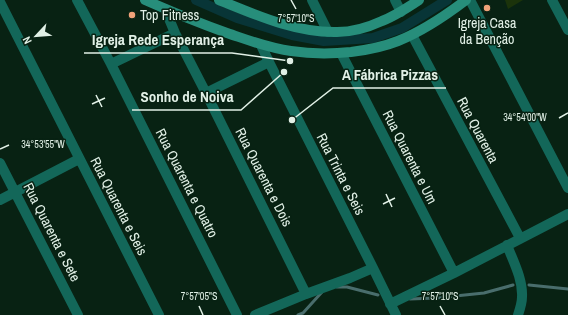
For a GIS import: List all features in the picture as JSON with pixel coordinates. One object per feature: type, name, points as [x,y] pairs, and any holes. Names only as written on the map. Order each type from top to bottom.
[{"type":"main road","points":[[145,0],[261,45],[290,52],[323,54],[366,50],[398,42],[444,16],[466,0]]},
{"type":"main road","points":[[219,0],[273,21],[307,30],[328,32],[362,28],[382,21],[401,12],[419,0]]},
{"type":"street","name":"Rua Quarenta e Quatro","points":[[77,0],[111,64],[237,315]]},
{"type":"street","points":[[312,0],[328,32]]},
{"type":"street","points":[[395,0],[401,12]]},
{"type":"street","points":[[470,0],[568,188]]},
{"type":"street","points":[[552,0],[568,30]]},
{"type":"street","name":"Rua Quarenta e Seis","points":[[0,2],[159,315]]},
{"type":"street","name":"Rua Quarenta e Dois","points":[[165,9],[175,33],[306,294]]},
{"type":"street","points":[[111,64],[175,33]]},
{"type":"street","name":"Rua Quarenta","points":[[412,35],[520,238]]},
{"type":"street","name":"Rua Trinta e Seis","points":[[261,45],[373,268],[392,312]]},
{"type":"street","name":"Rua Quarenta e Um","points":[[341,53],[454,273]]},
{"type":"street","points":[[206,93],[269,62]]},
{"type":"street","points":[[0,200],[79,159]]},
{"type":"street","name":"Rua Quarenta e Sete","points":[[0,163],[78,315]]},
{"type":"street","points":[[392,312],[454,273],[520,238],[567,217]]},
{"type":"street","points":[[507,245],[521,285],[522,296],[518,315]]},
{"type":"street","points":[[255,315],[373,268]]},
{"type":"building","points":[[505,0],[523,0],[508,9]]},
{"type":"waterway","points":[[196,0],[237,18],[292,35],[324,41],[373,38],[402,28],[447,0]]},
{"type":"waterway","points":[[410,299],[484,293],[513,285]]},
{"type":"waterway","points":[[529,285],[568,289]]},
{"type":"waterway","points":[[337,287],[347,287],[378,295]]},
{"type":"waterway","points":[[298,315],[303,313],[322,292]]},
{"type":"place","name":"Igreja Casa da Benção","points":[[487,8]]},
{"type":"place","name":"Top Fitness","points":[[132,15]]},
{"type":"place","name":"Igreja Rede Esperança","points":[[290,61]]},
{"type":"place","name":"Sonho de Noiva","points":[[284,72]]},
{"type":"place","name":"A Fábrica Pizzas","points":[[292,120]]}]
